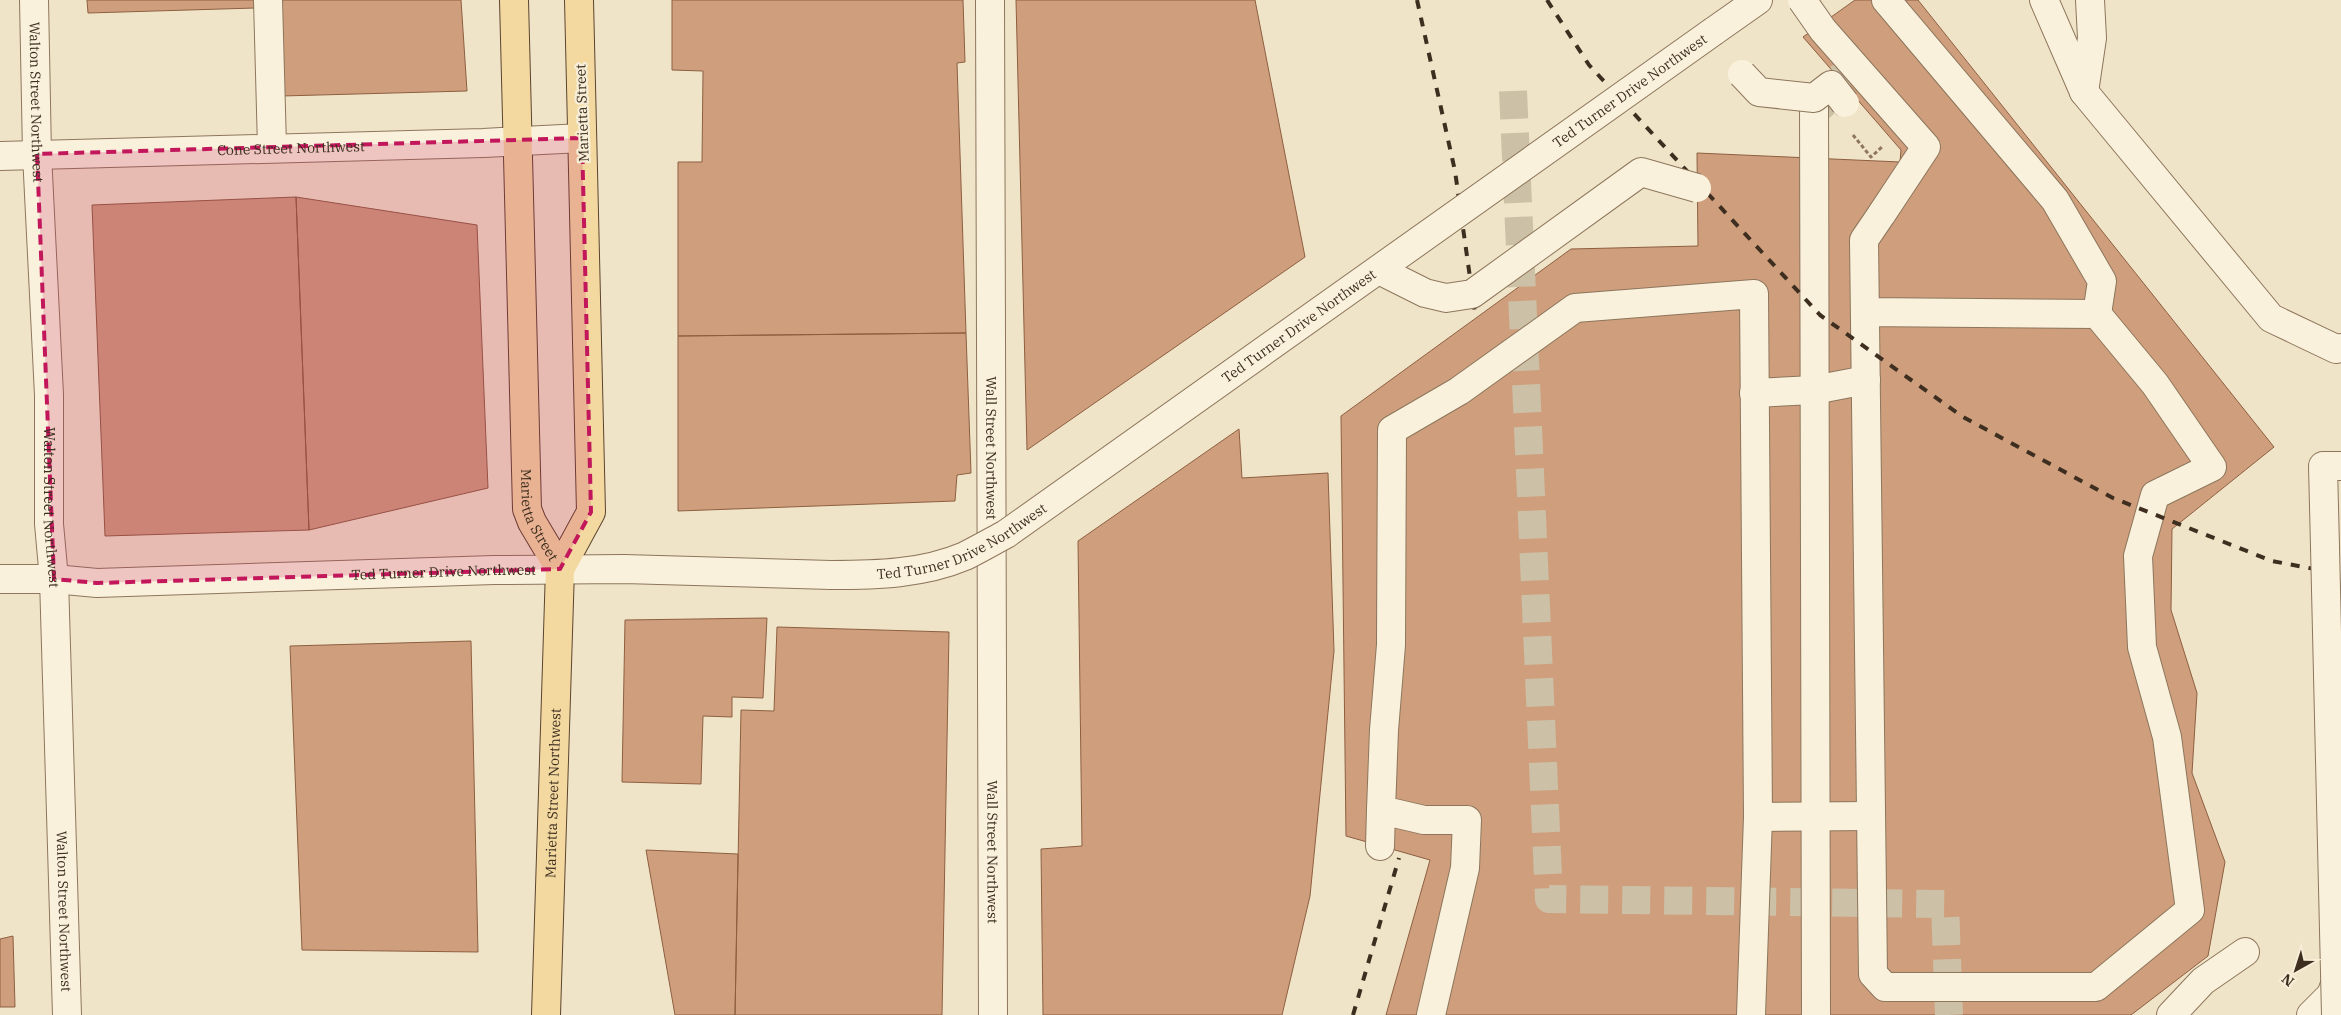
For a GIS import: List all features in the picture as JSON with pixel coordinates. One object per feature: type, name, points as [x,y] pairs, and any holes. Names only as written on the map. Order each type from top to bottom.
[{"type":"main road","name":"Marietta Street","points":[[514,0],[527,509],[532,522],[560,569]]},
{"type":"main road","name":"Marietta Street","points":[[560,569],[591,512],[579,0]]},
{"type":"main road","name":"Marietta Street Northwest","points":[[546,1015],[560,569]]},
{"type":"street","name":"Walton Street Northwest","points":[[34,0],[37,154],[48,395],[49,524],[54,579],[68,1015]]},
{"type":"street","points":[[268,0],[272,147]]},
{"type":"street","name":"Wall Street Northwest","points":[[990,0],[992,1015]]},
{"type":"street","name":"Ted Turner Drive Northwest","points":[[0,579],[54,579],[98,583],[560,569],[876,575],[926,568],[965,556],[1006,534],[1758,0]]},
{"type":"street","points":[[1802,0],[1823,30],[1926,147],[1864,240],[1873,974],[1885,988],[2096,987],[2190,910],[2168,737],[2142,647],[2138,556],[2155,495],[2212,467],[2155,384],[2097,314],[2102,281],[2055,200],[1886,0]]},
{"type":"street","points":[[2044,0],[2084,92],[2271,318],[2336,349],[2341,348]]},
{"type":"street","points":[[2084,92],[2092,38],[2090,0]]},
{"type":"street","points":[[1742,74],[1759,92],[1814,98],[1830,86],[1845,103]]},
{"type":"street","points":[[1814,98],[1814,818],[1816,1015]]},
{"type":"street","name":"Cone Street Northwest","points":[[0,156],[582,138]]},
{"type":"street","points":[[1379,270],[1432,295],[1446,298],[1472,294],[1641,172],[1697,188]]},
{"type":"street","points":[[1380,846],[1384,730],[1391,645],[1392,430],[1458,390],[1575,308],[1754,294],[1758,817],[1751,1015]]},
{"type":"street","points":[[1865,312],[2097,314]]},
{"type":"street","points":[[1754,393],[1814,390],[1866,380]]},
{"type":"street","points":[[2336,1015],[2323,466],[2341,466]]},
{"type":"street","points":[[1381,810],[1424,820],[1467,820],[1465,868],[1431,1015]]},
{"type":"street","points":[[1758,817],[1871,816]]},
{"type":"street","points":[[2171,1015],[2203,981],[2245,952]]},
{"type":"street","points":[[2312,1015],[2331,995],[2341,968]]},
{"type":"highlighted area","points":[[582,138],[591,512],[560,569],[97,583],[54,579],[37,154]]},
{"type":"building","points":[[87,0],[255,0],[255,8],[88,13]]},
{"type":"building","points":[[279,0],[461,0],[467,91],[282,96]]},
{"type":"building","points":[[672,0],[963,0],[965,62],[957,63],[966,333],[678,336],[678,162],[702,162],[703,71],[672,70]]},
{"type":"building","points":[[1016,0],[1255,0],[1305,257],[1027,450]]},
{"type":"building","points":[[1855,0],[1918,0],[2274,447],[2172,529],[2171,610],[2197,693],[2192,773],[2225,862],[2208,956],[2131,1015],[1386,1015],[1430,860],[1346,836],[1341,416],[1571,249],[1698,246],[1697,153],[1900,162],[1901,150],[1803,37]]},
{"type":"building","points":[[296,197],[477,225],[488,488],[309,530]]},
{"type":"building","points":[[296,197],[309,530],[105,536],[92,205]]},
{"type":"building","points":[[966,333],[971,473],[957,475],[955,501],[678,511],[678,336]]},
{"type":"building","points":[[1239,429],[1242,478],[1328,473],[1334,651],[1310,896],[1282,1015],[1043,1015],[1041,849],[1082,846],[1078,541]]},
{"type":"building","points":[[767,618],[763,698],[732,697],[732,717],[703,716],[701,784],[622,782],[625,620]]},
{"type":"building","points":[[777,627],[949,632],[942,1015],[735,1015],[741,710],[774,711]]},
{"type":"building","points":[[471,641],[478,952],[302,950],[290,646]]},
{"type":"building","points":[[646,850],[738,854],[735,1015],[675,1015]]},
{"type":"building","points":[[13,936],[15,1007],[0,1007],[0,939]]},
{"type":"tunnel","points":[[1835,113],[1828,105],[1854,83],[1839,53]]},
{"type":"tunnel","points":[[1513,91],[1549,899],[1945,904],[1949,1015]]},
{"type":"railway","points":[[1417,0],[1455,171],[1475,313]]},
{"type":"railway","points":[[1547,0],[1589,65],[1820,315],[1963,417],[2113,498],[2272,561],[2341,574]]},
{"type":"railway","points":[[1353,1015],[1399,858]]}]
